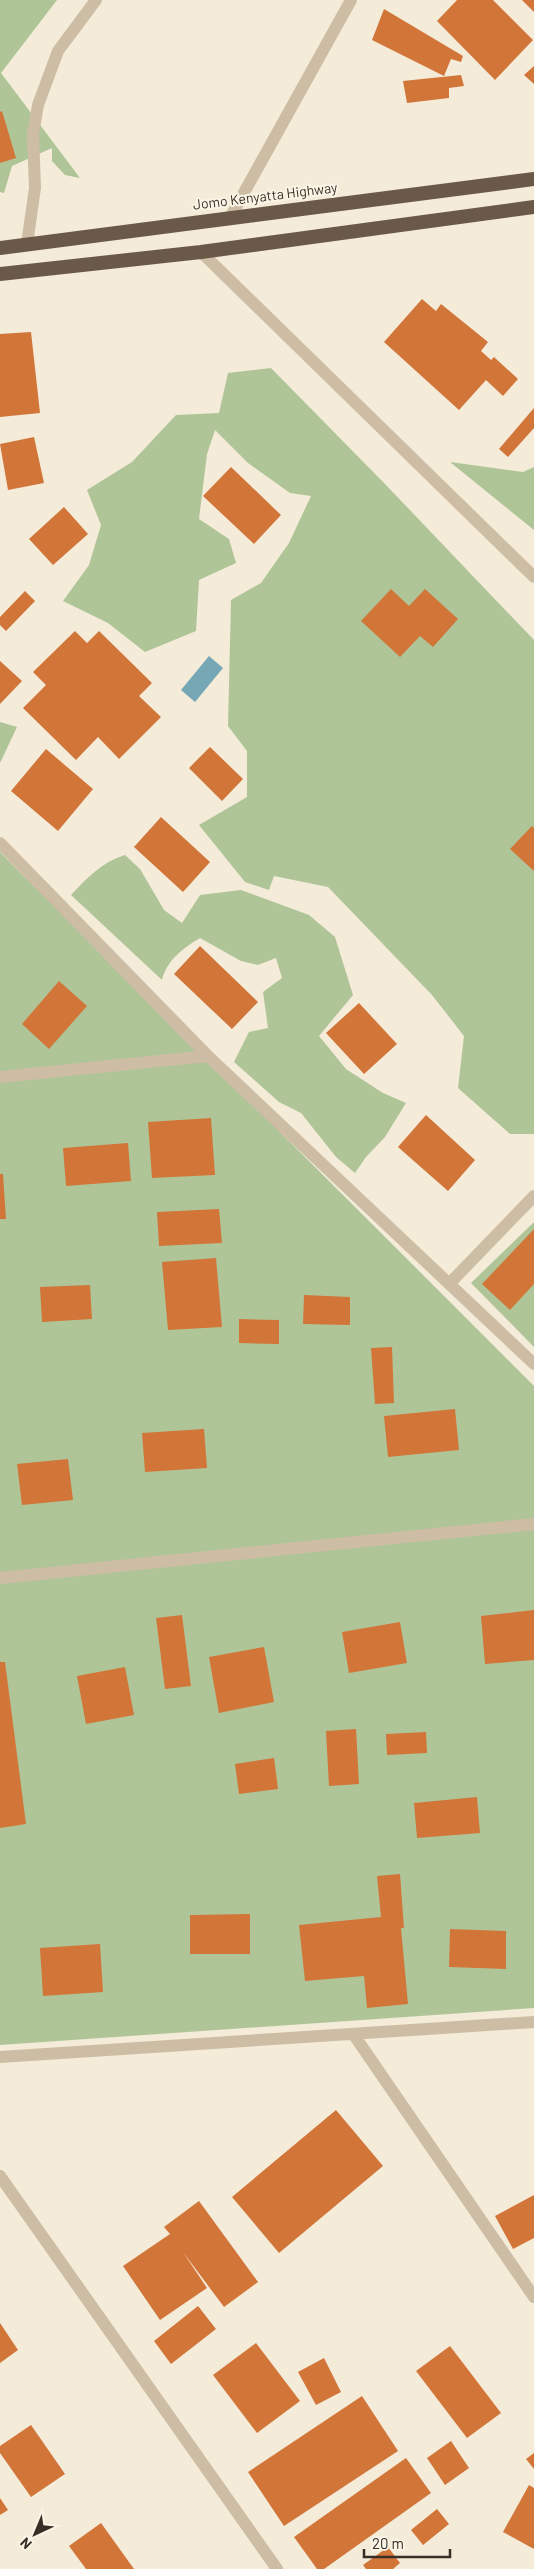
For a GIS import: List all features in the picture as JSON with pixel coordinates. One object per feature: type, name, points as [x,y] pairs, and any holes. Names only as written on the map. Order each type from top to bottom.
[{"type":"highway","name":"Jomo Kenyatta Highway","points":[[0,248],[231,216],[534,179]]},
{"type":"highway","points":[[0,274],[201,252],[534,207]]},
{"type":"street","points":[[27,244],[35,188],[33,134],[38,105],[58,51],[96,0]]},
{"type":"street","points":[[231,216],[351,0]]},
{"type":"street","points":[[201,252],[534,577]]},
{"type":"street","points":[[0,843],[208,1056],[534,1364]]},
{"type":"street","points":[[0,1077],[208,1056]]},
{"type":"street","points":[[449,1284],[534,1196]]},
{"type":"street","points":[[0,1578],[534,1524]]},
{"type":"street","points":[[0,2057],[534,2022]]},
{"type":"street","points":[[354,2035],[534,2297]]},
{"type":"street","points":[[0,2176],[277,2569]]},
{"type":"green space","points":[[0,0],[57,0],[1,73],[80,178],[65,175],[52,161],[52,148],[12,166],[4,193],[0,192]]},
{"type":"green space","points":[[271,368],[534,640],[534,1134],[510,1134],[458,1088],[464,1036],[432,995],[328,887],[274,876],[269,890],[245,882],[199,825],[247,797],[247,751],[228,726],[231,600],[261,583],[289,543],[311,496],[290,493],[248,463],[215,430],[207,454],[199,519],[229,539],[236,563],[199,580],[196,631],[145,652],[108,623],[63,601],[89,565],[101,525],[87,490],[132,462],[176,415],[219,413],[228,373]]},
{"type":"green space","points":[[450,462],[523,472],[534,467],[534,530]]},
{"type":"green space","points":[[0,722],[17,727],[0,763]]},
{"type":"green space","points":[[0,852],[534,1386],[534,2008],[0,2045]]},
{"type":"green space","points":[[125,855],[140,869],[164,910],[182,923],[200,895],[241,890],[309,915],[335,937],[353,995],[319,1036],[346,1069],[383,1093],[406,1103],[385,1137],[366,1157],[355,1173],[336,1157],[301,1113],[279,1102],[234,1062],[249,1032],[268,1028],[263,992],[282,978],[276,958],[258,965],[241,961],[200,938],[176,955],[164,973],[162,980],[71,895],[102,866]]},
{"type":"green space","points":[[534,1222],[534,1347],[471,1283]]},
{"type":"water","points":[[209,656],[223,668],[195,702],[181,690]]},
{"type":"building","points":[[457,0],[493,0],[533,40],[495,80],[437,21]]},
{"type":"building","points":[[522,0],[534,0],[534,12]]},
{"type":"building","points":[[384,9],[463,56],[461,62],[451,59],[444,76],[372,40]]},
{"type":"building","points":[[534,66],[534,84],[524,75]]},
{"type":"building","points":[[461,75],[464,86],[449,88],[449,98],[407,103],[403,81]]},
{"type":"building","points":[[2,111],[16,158],[0,163],[0,112]]},
{"type":"building","points":[[422,299],[436,311],[441,304],[488,342],[481,351],[491,360],[494,357],[518,379],[503,396],[486,380],[459,410],[384,342]]},
{"type":"building","points":[[31,332],[40,413],[0,417],[0,334]]},
{"type":"building","points":[[534,408],[534,428],[508,457],[499,449]]},
{"type":"building","points":[[34,437],[44,483],[8,490],[0,444]]},
{"type":"building","points":[[231,467],[281,515],[254,544],[203,496]]},
{"type":"building","points":[[64,507],[88,534],[53,565],[29,539]]},
{"type":"building","points":[[391,589],[409,606],[425,589],[458,619],[433,647],[420,636],[400,657],[361,621]]},
{"type":"building","points":[[25,591],[35,601],[6,631],[0,625],[0,617]]},
{"type":"building","points":[[75,631],[87,643],[99,631],[152,683],[139,696],[161,717],[119,759],[98,737],[76,760],[23,708],[46,685],[33,672]]},
{"type":"building","points":[[0,661],[22,681],[0,704]]},
{"type":"building","points":[[210,747],[243,779],[222,801],[189,768]]},
{"type":"building","points":[[46,749],[93,789],[58,831],[11,791]]},
{"type":"building","points":[[161,817],[210,862],[183,892],[134,847]]},
{"type":"building","points":[[532,826],[534,828],[534,871],[510,849]]},
{"type":"building","points":[[200,946],[258,1002],[232,1029],[174,974]]},
{"type":"building","points":[[59,981],[87,1006],[49,1049],[22,1024]]},
{"type":"building","points":[[359,1003],[397,1044],[364,1074],[326,1033]]},
{"type":"building","points":[[426,1115],[475,1160],[448,1191],[398,1147]]},
{"type":"building","points":[[211,1118],[215,1175],[152,1178],[148,1122]]},
{"type":"building","points":[[128,1143],[131,1181],[66,1186],[63,1148]]},
{"type":"building","points":[[0,1174],[3,1174],[6,1219],[0,1219]]},
{"type":"building","points":[[219,1209],[222,1243],[159,1246],[157,1212]]},
{"type":"building","points":[[534,1229],[534,1284],[510,1310],[482,1284]]},
{"type":"building","points":[[216,1258],[222,1327],[168,1330],[162,1262]]},
{"type":"building","points":[[90,1285],[92,1319],[42,1322],[40,1287]]},
{"type":"building","points":[[304,1295],[350,1297],[350,1325],[303,1324]]},
{"type":"building","points":[[239,1319],[279,1320],[279,1344],[239,1343]]},
{"type":"building","points":[[392,1347],[394,1403],[375,1404],[371,1348]]},
{"type":"building","points":[[455,1409],[459,1450],[388,1457],[384,1416]]},
{"type":"building","points":[[204,1429],[207,1468],[145,1472],[142,1433]]},
{"type":"building","points":[[68,1459],[73,1500],[22,1505],[17,1464]]},
{"type":"building","points":[[534,1610],[534,1660],[485,1664],[481,1616]]},
{"type":"building","points":[[182,1615],[191,1686],[165,1689],[156,1618]]},
{"type":"building","points":[[400,1622],[407,1663],[349,1673],[342,1632]]},
{"type":"building","points":[[264,1647],[274,1702],[219,1713],[209,1657]]},
{"type":"building","points":[[0,1662],[5,1662],[26,1824],[0,1828]]},
{"type":"building","points":[[125,1667],[134,1715],[86,1724],[77,1676]]},
{"type":"building","points":[[356,1729],[359,1784],[329,1786],[326,1731]]},
{"type":"building","points":[[426,1732],[427,1753],[387,1755],[386,1734]]},
{"type":"building","points":[[274,1758],[278,1789],[239,1794],[235,1764]]},
{"type":"building","points":[[477,1797],[480,1833],[417,1838],[414,1803]]},
{"type":"building","points":[[400,1874],[404,1928],[401,1928],[408,2004],[367,2008],[364,1976],[305,1981],[299,1925],[381,1917],[377,1876]]},
{"type":"building","points":[[250,1914],[250,1954],[190,1954],[190,1915]]},
{"type":"building","points":[[450,1929],[506,1931],[506,1969],[449,1967]]},
{"type":"building","points":[[100,1944],[103,1992],[43,1996],[40,1948]]},
{"type":"building","points":[[336,2110],[383,2166],[279,2253],[232,2197]]},
{"type":"building","points":[[534,2195],[534,2238],[513,2249],[495,2216]]},
{"type":"building","points":[[199,2201],[258,2282],[224,2307],[183,2252],[207,2288],[160,2320],[123,2266],[170,2234],[164,2227]]},
{"type":"building","points":[[198,2306],[216,2329],[171,2364],[154,2341]]},
{"type":"building","points":[[0,2323],[18,2350],[0,2363]]},
{"type":"building","points":[[256,2343],[300,2401],[257,2433],[213,2375]]},
{"type":"building","points":[[450,2346],[501,2413],[467,2438],[416,2371]]},
{"type":"building","points":[[324,2358],[341,2392],[316,2405],[298,2372]]},
{"type":"building","points":[[362,2396],[398,2451],[284,2526],[248,2472]]},
{"type":"building","points":[[31,2425],[65,2474],[31,2497],[0,2453],[0,2446]]},
{"type":"building","points":[[451,2441],[469,2468],[445,2485],[427,2458]]},
{"type":"building","points":[[534,2453],[534,2469],[526,2459]]},
{"type":"building","points":[[406,2458],[431,2493],[324,2569],[317,2569],[294,2537]]},
{"type":"building","points":[[529,2485],[534,2488],[534,2549],[503,2532]]},
{"type":"building","points":[[0,2498],[8,2510],[0,2515]]},
{"type":"building","points":[[437,2509],[449,2524],[423,2545],[411,2530]]},
{"type":"building","points":[[101,2523],[134,2569],[86,2569],[69,2546]]},
{"type":"building","points":[[388,2547],[400,2563],[393,2569],[366,2569],[363,2565]]}]
